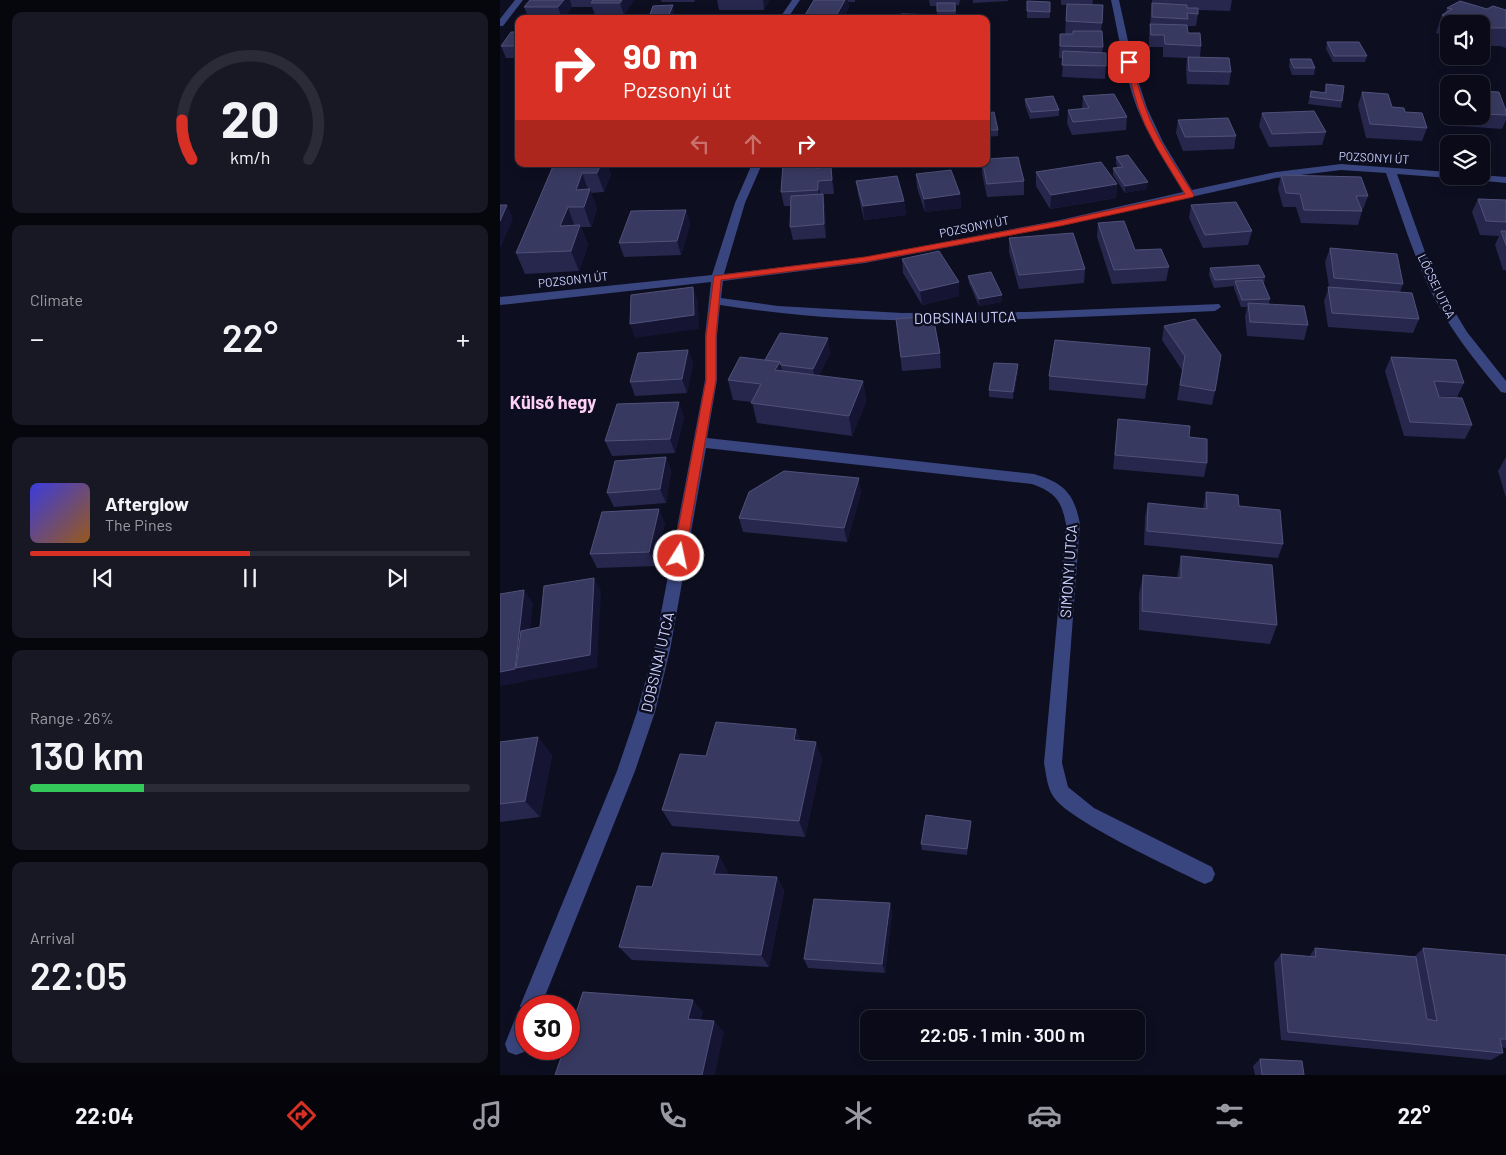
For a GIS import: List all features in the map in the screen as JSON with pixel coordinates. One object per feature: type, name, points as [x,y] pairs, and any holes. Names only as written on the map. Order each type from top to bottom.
[{"type":"street","points":[[500,24],[519,0]]},
{"type":"street","points":[[786,15],[796,0]]},
{"type":"street","points":[[1115,0],[1141,107],[1160,148],[1190,195]]},
{"type":"street","name":"DOBSINAI UTCA","points":[[535,995],[626,771],[646,712],[662,650],[711,380],[711,336],[717,278],[740,203],[756,167]]},
{"type":"street","name":"POZSONYI ÚT","points":[[500,300],[717,278],[865,260],[1060,223],[1276,175],[1341,168],[1440,174]]},
{"type":"street","name":"LŐCSEI UTCA","points":[[1390,170],[1441,299],[1474,352],[1506,389]]},
{"type":"street","points":[[1490,178],[1506,180]]},
{"type":"street","name":"DOBSINAI UTCA","points":[[716,301],[757,308],[871,317],[955,318],[1215,307]]},
{"type":"street","name":"SIMONYI UTCA","points":[[699,442],[1034,479],[1054,486],[1069,503],[1074,524],[1052,763],[1060,792],[1088,814],[1205,874]]},
{"type":"building","points":[[530,0],[564,0],[558,7],[524,7]]},
{"type":"building","points":[[593,0],[622,0],[620,3],[591,3]]},
{"type":"building","points":[[814,0],[845,0],[837,15],[805,15]]},
{"type":"building","points":[[1027,1],[1050,2],[1050,12],[1027,11]]},
{"type":"building","points":[[1460,1],[1487,9],[1493,6],[1506,10],[1506,28],[1490,28],[1490,15],[1442,15],[1452,9],[1447,8]]},
{"type":"building","points":[[937,3],[955,3],[955,11],[937,11]]},
{"type":"building","points":[[1152,3],[1187,5],[1187,8],[1198,8],[1198,14],[1187,13],[1188,19],[1152,17]]},
{"type":"building","points":[[1067,4],[1103,5],[1102,23],[1066,21]]},
{"type":"building","points":[[673,5],[669,15],[650,15],[653,6]]},
{"type":"building","points":[[901,14],[946,15],[901,15]]},
{"type":"building","points":[[1150,24],[1187,25],[1188,33],[1200,33],[1201,46],[1165,44],[1164,35],[1151,35]]},
{"type":"building","points":[[1073,31],[1102,31],[1103,47],[1060,46],[1060,34],[1073,34]]},
{"type":"building","points":[[511,32],[515,32],[515,46],[501,46]]},
{"type":"building","points":[[1327,42],[1359,42],[1367,56],[1334,56]]},
{"type":"building","points":[[1063,51],[1106,53],[1106,66],[1062,65]]},
{"type":"building","points":[[1188,57],[1229,58],[1231,72],[1189,71]]},
{"type":"building","points":[[1290,59],[1311,59],[1315,68],[1294,68]]},
{"type":"building","points":[[1326,84],[1344,86],[1342,101],[1310,97],[1311,91],[1326,93]]},
{"type":"building","points":[[1362,92],[1388,94],[1392,107],[1404,108],[1405,112],[1422,113],[1427,128],[1370,124]]},
{"type":"building","points":[[1490,92],[1499,92],[1506,115],[1490,114]]},
{"type":"building","points":[[1114,94],[1127,117],[1073,122],[1068,110],[1089,108],[1083,96]]},
{"type":"building","points":[[1053,96],[1059,110],[1031,112],[1025,99]]},
{"type":"building","points":[[1314,111],[1326,132],[1272,134],[1262,113]]},
{"type":"building","points":[[990,112],[994,112],[998,130],[990,130]]},
{"type":"building","points":[[1228,118],[1236,136],[1185,137],[1178,120]]},
{"type":"building","points":[[1128,155],[1148,182],[1125,186],[1113,168],[1123,167],[1116,157]]},
{"type":"building","points":[[1018,157],[1024,181],[987,184],[984,167],[990,167],[990,159]]},
{"type":"building","points":[[1101,162],[1117,184],[1051,195],[1036,172]]},
{"type":"building","points":[[553,167],[600,167],[597,173],[582,173],[576,190],[590,189],[584,207],[568,207],[560,226],[580,225],[571,251],[516,253]]},
{"type":"building","points":[[783,167],[831,167],[832,180],[818,181],[818,190],[781,192]]},
{"type":"building","points":[[951,170],[960,194],[924,199],[916,174]]},
{"type":"building","points":[[1281,175],[1361,177],[1368,196],[1356,196],[1362,211],[1304,210],[1300,194],[1286,193]]},
{"type":"building","points":[[897,176],[904,201],[863,206],[856,181]]},
{"type":"building","points":[[823,194],[824,224],[790,227],[791,196]]},
{"type":"building","points":[[1478,199],[1506,200],[1506,222],[1486,221]]},
{"type":"building","points":[[1236,202],[1252,231],[1205,235],[1191,205]]},
{"type":"building","points":[[500,205],[507,205],[500,221]]},
{"type":"building","points":[[686,210],[677,241],[619,243],[631,211]]},
{"type":"building","points":[[1124,221],[1135,250],[1161,249],[1169,267],[1114,270],[1098,223]]},
{"type":"building","points":[[1501,231],[1506,231],[1506,245]]},
{"type":"building","points":[[1073,233],[1085,269],[1019,275],[1009,238]]},
{"type":"building","points":[[1330,248],[1397,254],[1403,284],[1334,278]]},
{"type":"building","points":[[939,251],[959,282],[920,291],[902,259]]},
{"type":"building","points":[[1259,265],[1265,277],[1215,280],[1210,268]]},
{"type":"building","points":[[991,272],[1002,295],[979,299],[968,276]]},
{"type":"building","points":[[1262,280],[1270,299],[1242,300],[1235,281]]},
{"type":"building","points":[[693,287],[694,315],[630,324],[631,295]]},
{"type":"building","points":[[1328,287],[1412,293],[1419,319],[1332,313]]},
{"type":"building","points":[[1248,303],[1304,306],[1308,325],[1250,322]]},
{"type":"building","points":[[933,316],[940,353],[901,357],[896,319]]},
{"type":"building","points":[[1195,319],[1221,355],[1215,391],[1180,385],[1185,356],[1164,326]]},
{"type":"building","points":[[780,333],[828,338],[813,369],[781,365],[780,362],[765,360]]},
{"type":"building","points":[[1055,340],[1150,348],[1147,385],[1049,376]]},
{"type":"building","points":[[688,350],[682,379],[630,382],[638,353]]},
{"type":"building","points":[[740,357],[780,362],[775,370],[863,381],[849,416],[751,403],[761,384],[728,380]]},
{"type":"building","points":[[1391,357],[1456,360],[1464,383],[1434,381],[1439,397],[1462,398],[1472,425],[1410,422]]},
{"type":"building","points":[[994,363],[1018,364],[1013,392],[989,390]]},
{"type":"building","points":[[679,402],[670,439],[605,441],[617,404]]},
{"type":"building","points":[[1118,419],[1190,426],[1189,437],[1207,439],[1207,463],[1115,455]]},
{"type":"building","points":[[666,457],[660,489],[607,493],[615,461]]},
{"type":"building","points":[[784,471],[859,478],[844,528],[739,518],[749,492]]},
{"type":"building","points":[[1206,492],[1238,495],[1239,506],[1280,510],[1283,544],[1147,531],[1148,503],[1207,509]]},
{"type":"building","points":[[659,509],[649,552],[590,554],[602,512]]},
{"type":"building","points":[[1181,556],[1272,565],[1277,625],[1142,611],[1143,575],[1181,578]]},
{"type":"building","points":[[594,578],[590,655],[516,668],[521,631],[540,627],[544,586]]},
{"type":"building","points":[[524,590],[515,669],[500,672],[500,594]]},
{"type":"building","points":[[716,722],[796,729],[794,740],[816,742],[799,821],[662,810],[680,754],[706,756]]},
{"type":"building","points":[[538,737],[525,801],[500,804],[500,742]]},
{"type":"building","points":[[926,815],[971,821],[967,849],[921,844]]},
{"type":"building","points":[[662,853],[719,856],[714,874],[777,877],[761,955],[619,947],[637,886],[652,887]]},
{"type":"building","points":[[814,899],[890,903],[882,964],[804,959]]},
{"type":"building","points":[[1315,948],[1416,957],[1427,1019],[1437,1021],[1423,948],[1506,955],[1506,1039],[1500,1039],[1503,1053],[1288,1032],[1281,954],[1316,957]]},
{"type":"building","points":[[583,992],[693,1000],[688,1019],[714,1021],[702,1075],[555,1075],[560,1060],[580,1060],[580,1001]]},
{"type":"building","points":[[1260,1059],[1302,1061],[1304,1075],[1262,1075]]},
{"type":"district","name":"Külső hegy","points":[[553,402]]},
{"type":"route","points":[[679,556],[711,380],[711,336],[717,278],[865,260],[1060,223],[1190,195],[1160,148],[1149,125],[1141,107],[1129,62]]}]
